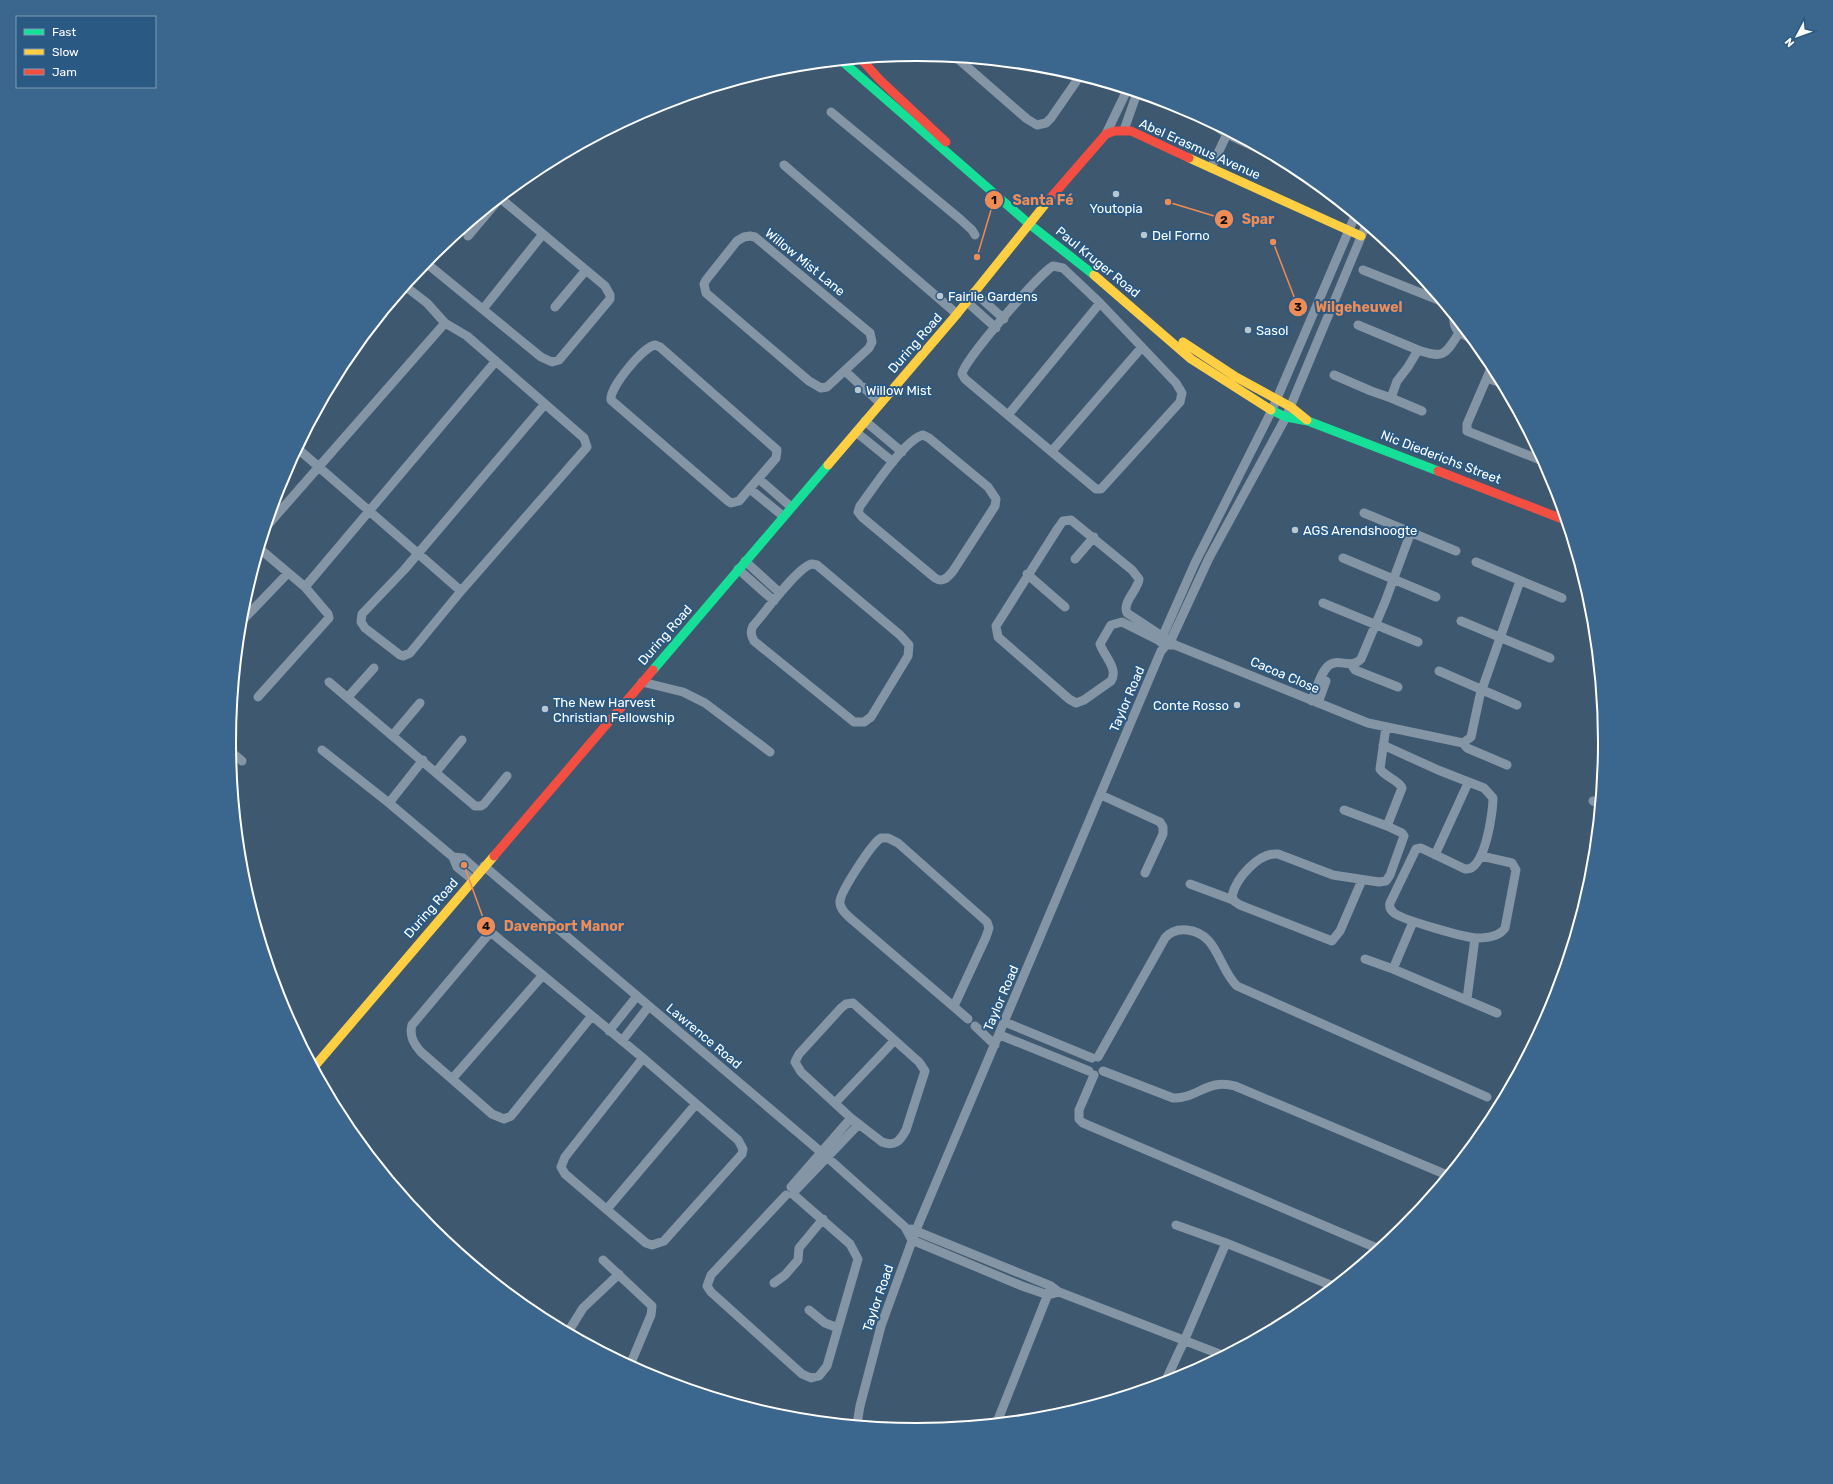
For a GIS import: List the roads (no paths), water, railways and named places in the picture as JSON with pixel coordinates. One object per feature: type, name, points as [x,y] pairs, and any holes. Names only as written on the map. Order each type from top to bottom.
[{"type":"street","points":[[962,62],[1027,119],[1037,125],[1046,123],[1051,118],[1077,80]]},
{"type":"street","name":"Paul Kruger Road","points":[[864,63],[958,154],[1030,220],[1193,350],[1236,378],[1291,406]]},
{"type":"street","name":"Paul Kruger Road","points":[[847,65],[1114,290],[1191,359],[1272,410],[1286,417]]},
{"type":"street","points":[[1030,220],[1106,134],[1125,94]]},
{"type":"street","points":[[1124,130],[1136,97]]},
{"type":"street","points":[[831,112],[960,219],[976,235]]},
{"type":"street","name":"Abel Erasmus Avenue","points":[[1106,134],[1124,130],[1131,131],[1361,236]]},
{"type":"street","points":[[1211,168],[1226,135]]},
{"type":"street","points":[[784,166],[957,314]]},
{"type":"street","points":[[430,266],[547,361],[557,362],[610,299],[610,295],[605,286],[503,201]]},
{"type":"street","points":[[468,236],[486,215]]},
{"type":"street","name":"During Road","points":[[317,1063],[957,314],[1030,220]]},
{"type":"street","name":"Taylor Road","points":[[858,1420],[881,1326],[916,1230],[1166,643],[1195,563],[1272,410],[1353,220]]},
{"type":"street","name":"Taylor Road","points":[[1166,643],[1209,558],[1286,417],[1364,229]]},
{"type":"street","points":[[483,309],[543,234]]},
{"type":"street","name":"Willow Mist Lane","points":[[744,237],[755,237],[870,333],[872,342],[870,346],[845,371],[827,387],[816,386],[706,293],[704,284],[706,280],[740,239],[744,237]]},
{"type":"street","points":[[1053,266],[1063,268],[1100,303],[1180,388],[1182,398],[1180,402],[1101,489],[1096,489],[965,379],[962,374],[965,365],[1004,319],[1042,274],[1053,266]]},
{"type":"street","points":[[555,307],[586,270]]},
{"type":"street","points":[[1363,270],[1433,298]]},
{"type":"street","points":[[408,288],[427,303],[445,323],[462,332],[495,362],[545,404],[584,438],[587,447],[407,656],[400,655],[365,628],[361,622],[362,614],[389,587],[545,404]]},
{"type":"street","points":[[974,292],[1004,319]]},
{"type":"street","points":[[967,302],[996,328]]},
{"type":"street","points":[[1008,415],[1100,303]]},
{"type":"street","points":[[273,520],[445,323]]},
{"type":"street","points":[[1454,323],[1459,333],[1462,334]]},
{"type":"street","points":[[1358,325],[1434,356],[1441,355],[1448,349],[1459,333]]},
{"type":"street","points":[[655,345],[660,347],[774,446],[778,456],[750,489],[739,501],[732,503],[728,501],[614,404],[610,396],[612,391],[647,348],[655,345]]},
{"type":"street","points":[[1052,451],[1142,347]]},
{"type":"street","points":[[1391,398],[1397,380],[1408,367],[1418,350]]},
{"type":"street","points":[[305,587],[495,362]]},
{"type":"street","points":[[845,371],[880,403]]},
{"type":"street","points":[[1489,374],[1467,424],[1467,430],[1535,458]]},
{"type":"street","points":[[1334,375],[1422,411]]},
{"type":"street","points":[[1487,378],[1493,380]]},
{"type":"street","name":"Nic Diederichs Street","points":[[1291,406],[1308,421]]},
{"type":"street","name":"Nic Diederichs Street","points":[[1286,417],[1308,421],[1559,518]]},
{"type":"street","points":[[865,421],[902,452]]},
{"type":"street","points":[[856,432],[893,462]]},
{"type":"street","points":[[926,436],[988,487],[996,499],[995,506],[952,572],[944,580],[935,578],[858,512],[860,506],[893,462],[918,437],[926,436]]},
{"type":"street","points":[[301,452],[461,592]]},
{"type":"street","points":[[759,479],[791,507]]},
{"type":"street","points":[[750,489],[783,516]]},
{"type":"street","points":[[1364,513],[1456,551]]},
{"type":"street","points":[[1068,520],[1075,522],[1132,570],[1139,579],[1138,586],[1126,604],[1127,613],[1166,643],[1122,622],[1111,625],[1100,644],[1114,670],[1113,676],[1110,681],[1084,700],[1076,703],[1072,702],[998,637],[996,626],[1027,574],[1063,521],[1068,520]]},
{"type":"street","points":[[1315,702],[1323,674],[1330,664],[1334,662],[1351,664],[1356,663],[1360,659],[1411,532]]},
{"type":"street","points":[[1075,559],[1094,537]]},
{"type":"street","points":[[258,697],[329,618],[328,614],[305,587],[263,552]]},
{"type":"street","points":[[1343,558],[1436,597]]},
{"type":"street","points":[[745,561],[780,594]]},
{"type":"street","points":[[1476,562],[1562,598]]},
{"type":"street","points":[[812,564],[817,565],[906,641],[909,649],[908,656],[867,720],[860,723],[854,722],[754,641],[751,630],[774,601],[803,567],[812,564]]},
{"type":"street","points":[[738,569],[774,601]]},
{"type":"street","points":[[248,615],[288,573]]},
{"type":"street","points":[[1027,574],[1065,607]]},
{"type":"street","points":[[1507,765],[1467,748],[1463,743],[1471,737],[1482,691],[1520,581]]},
{"type":"street","points":[[1323,603],[1418,642]]},
{"type":"street","points":[[1462,621],[1550,658]]},
{"type":"street","name":"Cacoa Close","points":[[1166,643],[1362,721],[1463,743]]},
{"type":"street","points":[[1351,664],[1355,670],[1398,687]]},
{"type":"street","points":[[348,697],[374,668]]},
{"type":"street","points":[[1439,671],[1517,706]]},
{"type":"street","points":[[329,682],[477,806],[484,804],[507,776]]},
{"type":"street","points":[[642,682],[683,692],[695,698],[715,710],[770,752]]},
{"type":"street","points":[[393,735],[420,703]]},
{"type":"street","points":[[1386,727],[1380,769],[1383,773],[1400,784],[1402,788],[1387,826]]},
{"type":"street","points":[[436,772],[462,740]]},
{"type":"street","points":[[1383,745],[1468,783],[1484,788],[1493,798],[1492,817],[1481,856],[1474,866],[1469,870],[1421,848],[1416,849],[1390,903],[1390,908],[1393,912],[1413,922],[1475,938],[1492,937],[1500,933],[1505,928],[1516,870],[1512,864],[1506,861],[1481,856]]},
{"type":"street","points":[[322,750],[390,803],[453,857],[457,866],[473,880]]},
{"type":"street","points":[[236,756],[242,761]]},
{"type":"street","points":[[390,803],[423,760]]},
{"type":"street","points":[[1436,855],[1468,783]]},
{"type":"street","points":[[1101,794],[1160,822],[1163,827],[1163,834],[1144,872]]},
{"type":"street","points":[[1233,900],[1233,892],[1241,878],[1257,861],[1272,853],[1333,875],[1383,882],[1390,875],[1404,836],[1402,833],[1387,826],[1344,810]]},
{"type":"street","points":[[954,1006],[986,937],[988,928],[987,922],[898,842],[888,838],[881,838],[873,846],[844,891],[840,902],[842,908],[849,918],[968,1019]]},
{"type":"street","name":"Lawrence Road","points":[[453,857],[463,858],[482,869],[649,1006],[825,1156],[905,1227],[912,1240]]},
{"type":"street","points":[[1190,884],[1332,941],[1340,931],[1362,880]]},
{"type":"street","points":[[1393,969],[1413,922]]},
{"type":"street","points":[[1374,1247],[1083,1123],[1080,1119],[1079,1110],[1091,1073],[1088,1064],[1095,1058],[1165,938],[1174,931],[1181,929],[1192,930],[1206,937],[1211,942],[1226,973],[1237,986],[1487,1097]]},
{"type":"street","points":[[591,1017],[508,1118],[501,1119],[452,1079],[416,1046],[410,1031],[412,1025],[487,937],[491,934],[496,935],[591,1017],[643,1058],[742,1144],[742,1154],[660,1243],[652,1245],[646,1243],[566,1174],[561,1167],[562,1163],[643,1058]]},
{"type":"street","points":[[1467,999],[1475,938]]},
{"type":"street","points":[[1365,960],[1393,969],[1467,999],[1496,1013]]},
{"type":"street","points":[[452,1079],[543,975]]},
{"type":"street","points":[[609,1031],[637,996]]},
{"type":"street","points":[[853,1003],[919,1062],[925,1071],[906,1130],[897,1143],[888,1145],[882,1142],[835,1104],[801,1072],[795,1062],[799,1054],[841,1008],[846,1004],[853,1003]]},
{"type":"street","points":[[622,1041],[649,1006]]},
{"type":"street","points":[[1005,1022],[1095,1058],[1105,1064],[1104,1071]]},
{"type":"street","points":[[976,1026],[995,1045]]},
{"type":"street","points":[[1000,1035],[1091,1073],[1104,1071],[1173,1098],[1184,1096],[1221,1083],[1235,1086],[1443,1173]]},
{"type":"street","points":[[835,1104],[894,1041]]},
{"type":"street","points":[[607,1209],[696,1104]]},
{"type":"street","points":[[791,1192],[850,1244],[858,1259],[824,1370],[819,1376],[811,1378],[802,1374],[710,1292],[707,1286],[711,1275],[825,1156],[855,1121]]},
{"type":"street","points":[[774,1283],[789,1271],[798,1260],[799,1248],[823,1219]]},
{"type":"street","points":[[1176,1225],[1226,1243],[1328,1284]]},
{"type":"street","name":"Lawrence Road","points":[[905,1227],[916,1230],[1049,1290]]},
{"type":"street","points":[[912,1240],[1022,1286],[1059,1292],[1218,1353]]},
{"type":"street","points":[[1169,1374],[1185,1340],[1226,1243]]},
{"type":"street","points":[[603,1260],[652,1306],[651,1315],[632,1360]]},
{"type":"street","points":[[570,1328],[584,1308],[619,1274]]},
{"type":"street","points":[[999,1418],[1049,1290]]},
{"type":"street","points":[[809,1310],[823,1322],[838,1328]]},
{"type":"street","name":"Taylor Road","points":[[852,1420],[858,1389],[872,1358]]},
{"type":"place","name":"Youtopia","points":[[1116,194]]},
{"type":"place","name":"Spar","points":[[1168,202]]},
{"type":"place","name":"Del Forno","points":[[1144,235]]},
{"type":"place","name":"Wilgeheuwel","points":[[1273,242]]},
{"type":"place","name":"Santa Fé","points":[[977,257]]},
{"type":"place","name":"Fairlie Gardens","points":[[940,296]]},
{"type":"place","name":"Sasol","points":[[1248,330]]},
{"type":"place","name":"Willow Mist","points":[[858,390]]},
{"type":"place","name":"AGS Arendshoogte","points":[[1295,530]]},
{"type":"place","name":"Conte Rosso","points":[[1237,705]]},
{"type":"place","name":"The New Harvest Christian Fellowship","points":[[545,709]]},
{"type":"place","name":"Davenport Manor","points":[[464,865]]}]
